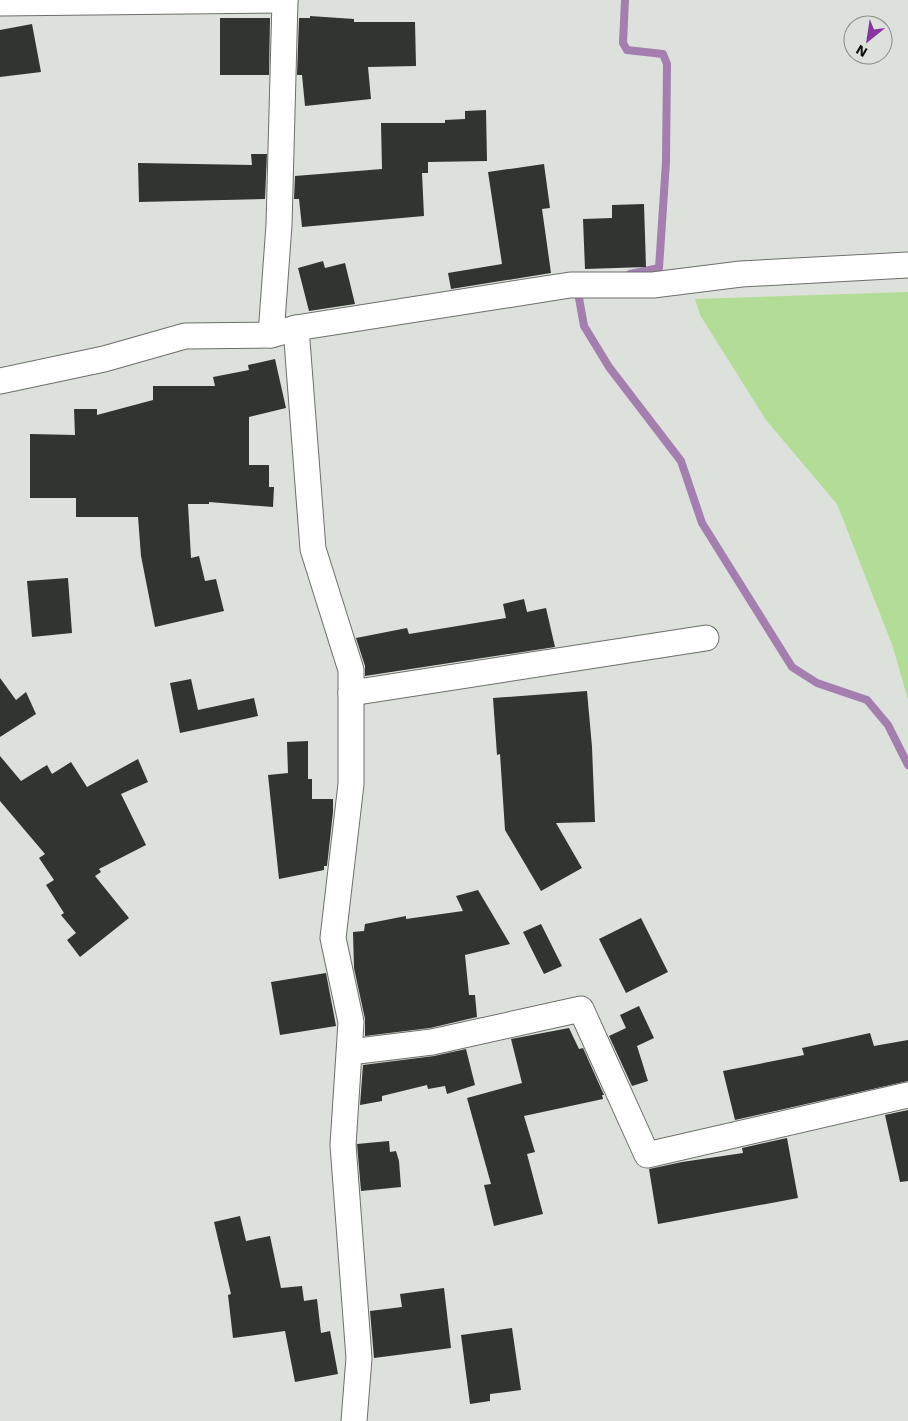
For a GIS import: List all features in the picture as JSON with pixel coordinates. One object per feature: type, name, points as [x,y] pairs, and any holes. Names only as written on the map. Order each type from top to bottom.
[{"type":"street","points":[[0,3],[285,0],[279,225],[271,335]]},
{"type":"street","points":[[0,381],[104,359],[185,336],[271,335],[296,328],[577,285],[653,285],[740,274],[908,266]]},
{"type":"street","points":[[296,328],[313,548],[351,670],[352,784],[333,938],[351,1022],[343,1145],[359,1358],[354,1421]]},
{"type":"street","points":[[352,693],[706,638]]},
{"type":"street","points":[[350,1052],[432,1042],[581,1009],[647,1155],[908,1095]]},
{"type":"green space","points":[[908,292],[908,700],[893,647],[837,504],[766,420],[700,315],[695,299]]},
{"type":"building","points":[[310,16],[354,19],[354,22],[415,22],[416,66],[368,67],[371,99],[305,106],[302,75],[297,75],[299,18],[310,18]]},
{"type":"building","points":[[220,18],[270,18],[269,75],[220,75]]},
{"type":"building","points":[[32,24],[41,72],[0,77],[0,30]]},
{"type":"building","points":[[486,110],[487,161],[428,162],[428,173],[422,173],[424,216],[302,227],[299,199],[294,199],[295,176],[382,169],[381,123],[445,123],[445,120],[465,119],[465,111]]},
{"type":"building","points":[[251,154],[267,154],[265,199],[139,202],[138,163],[252,165]]},
{"type":"building","points":[[544,164],[550,208],[542,209],[551,273],[451,289],[448,273],[502,264],[488,172]]},
{"type":"building","points":[[644,204],[646,267],[585,269],[583,219],[612,218],[612,205]]},
{"type":"building","points":[[323,261],[325,268],[345,263],[355,304],[309,311],[298,268]]},
{"type":"building","points":[[275,359],[286,408],[249,417],[249,465],[269,465],[269,487],[274,487],[273,507],[209,502],[209,504],[188,504],[191,558],[199,556],[205,581],[216,579],[224,611],[155,627],[141,556],[138,517],[76,517],[76,498],[30,498],[30,434],[75,435],[74,409],[97,409],[97,415],[153,400],[153,386],[215,386],[213,377],[249,370],[248,365]]},
{"type":"building","points":[[68,578],[72,633],[32,637],[27,581]]},
{"type":"building","points":[[524,599],[527,612],[546,608],[555,647],[365,676],[365,666],[356,638],[407,628],[409,634],[506,618],[503,604]]},
{"type":"building","points":[[0,678],[16,700],[26,692],[36,714],[0,737]]},
{"type":"building","points":[[191,679],[198,710],[254,698],[258,716],[180,733],[170,683]]},
{"type":"building","points":[[587,691],[592,747],[595,822],[556,823],[582,868],[541,891],[505,830],[500,754],[497,755],[493,698]]},
{"type":"building","points":[[308,741],[308,779],[312,779],[312,799],[333,799],[327,866],[324,866],[324,870],[279,879],[268,775],[288,773],[287,742]]},
{"type":"building","points":[[0,756],[21,781],[47,765],[52,774],[71,762],[87,787],[138,759],[148,782],[121,794],[146,845],[99,869],[101,872],[95,876],[129,918],[80,957],[67,940],[76,933],[61,915],[64,913],[46,885],[54,880],[39,858],[45,854],[0,801]]},
{"type":"building","points":[[478,890],[510,944],[465,955],[469,995],[475,995],[477,1017],[430,1028],[365,1036],[365,1019],[354,968],[353,932],[364,931],[365,924],[406,916],[406,919],[463,911],[456,896]]},
{"type":"building","points":[[641,918],[668,972],[626,993],[599,939]]},
{"type":"building","points":[[541,924],[562,966],[544,974],[523,932]]},
{"type":"building","points":[[326,973],[336,1026],[280,1035],[271,982]]},
{"type":"building","points":[[639,1006],[654,1038],[637,1046],[648,1081],[632,1086],[609,1036],[626,1028],[620,1015]]},
{"type":"building","points":[[569,1028],[579,1049],[583,1048],[604,1095],[602,1095],[603,1099],[524,1116],[535,1152],[527,1154],[543,1214],[494,1226],[484,1185],[491,1184],[467,1098],[522,1083],[511,1039]]},
{"type":"building","points":[[870,1033],[874,1046],[908,1040],[908,1081],[735,1120],[723,1071],[804,1055],[802,1048]]},
{"type":"building","points":[[466,1049],[475,1085],[447,1094],[445,1086],[428,1089],[427,1085],[382,1096],[382,1101],[360,1105],[363,1065],[434,1056]]},
{"type":"building","points":[[908,1110],[908,1181],[900,1182],[885,1115]]},
{"type":"building","points":[[787,1138],[798,1198],[658,1224],[649,1169],[743,1153],[742,1148]]},
{"type":"building","points":[[389,1141],[390,1152],[396,1151],[399,1161],[401,1187],[361,1191],[357,1144]]},
{"type":"building","points":[[240,1216],[246,1241],[270,1236],[281,1288],[302,1286],[304,1301],[317,1299],[321,1333],[330,1331],[338,1374],[295,1382],[285,1331],[233,1338],[228,1295],[231,1294],[214,1222]]},
{"type":"building","points":[[444,1288],[451,1348],[374,1358],[370,1311],[402,1307],[400,1294]]},
{"type":"building","points":[[512,1328],[521,1390],[490,1394],[490,1401],[470,1404],[461,1335]]},
{"type":"waterway","points":[[625,0],[623,43],[627,50],[663,54],[667,64],[666,162],[659,268],[630,274]]},
{"type":"waterway","points":[[577,287],[584,326],[609,367],[681,461],[702,523],[792,667],[817,683],[867,700],[888,725],[908,765]]}]
